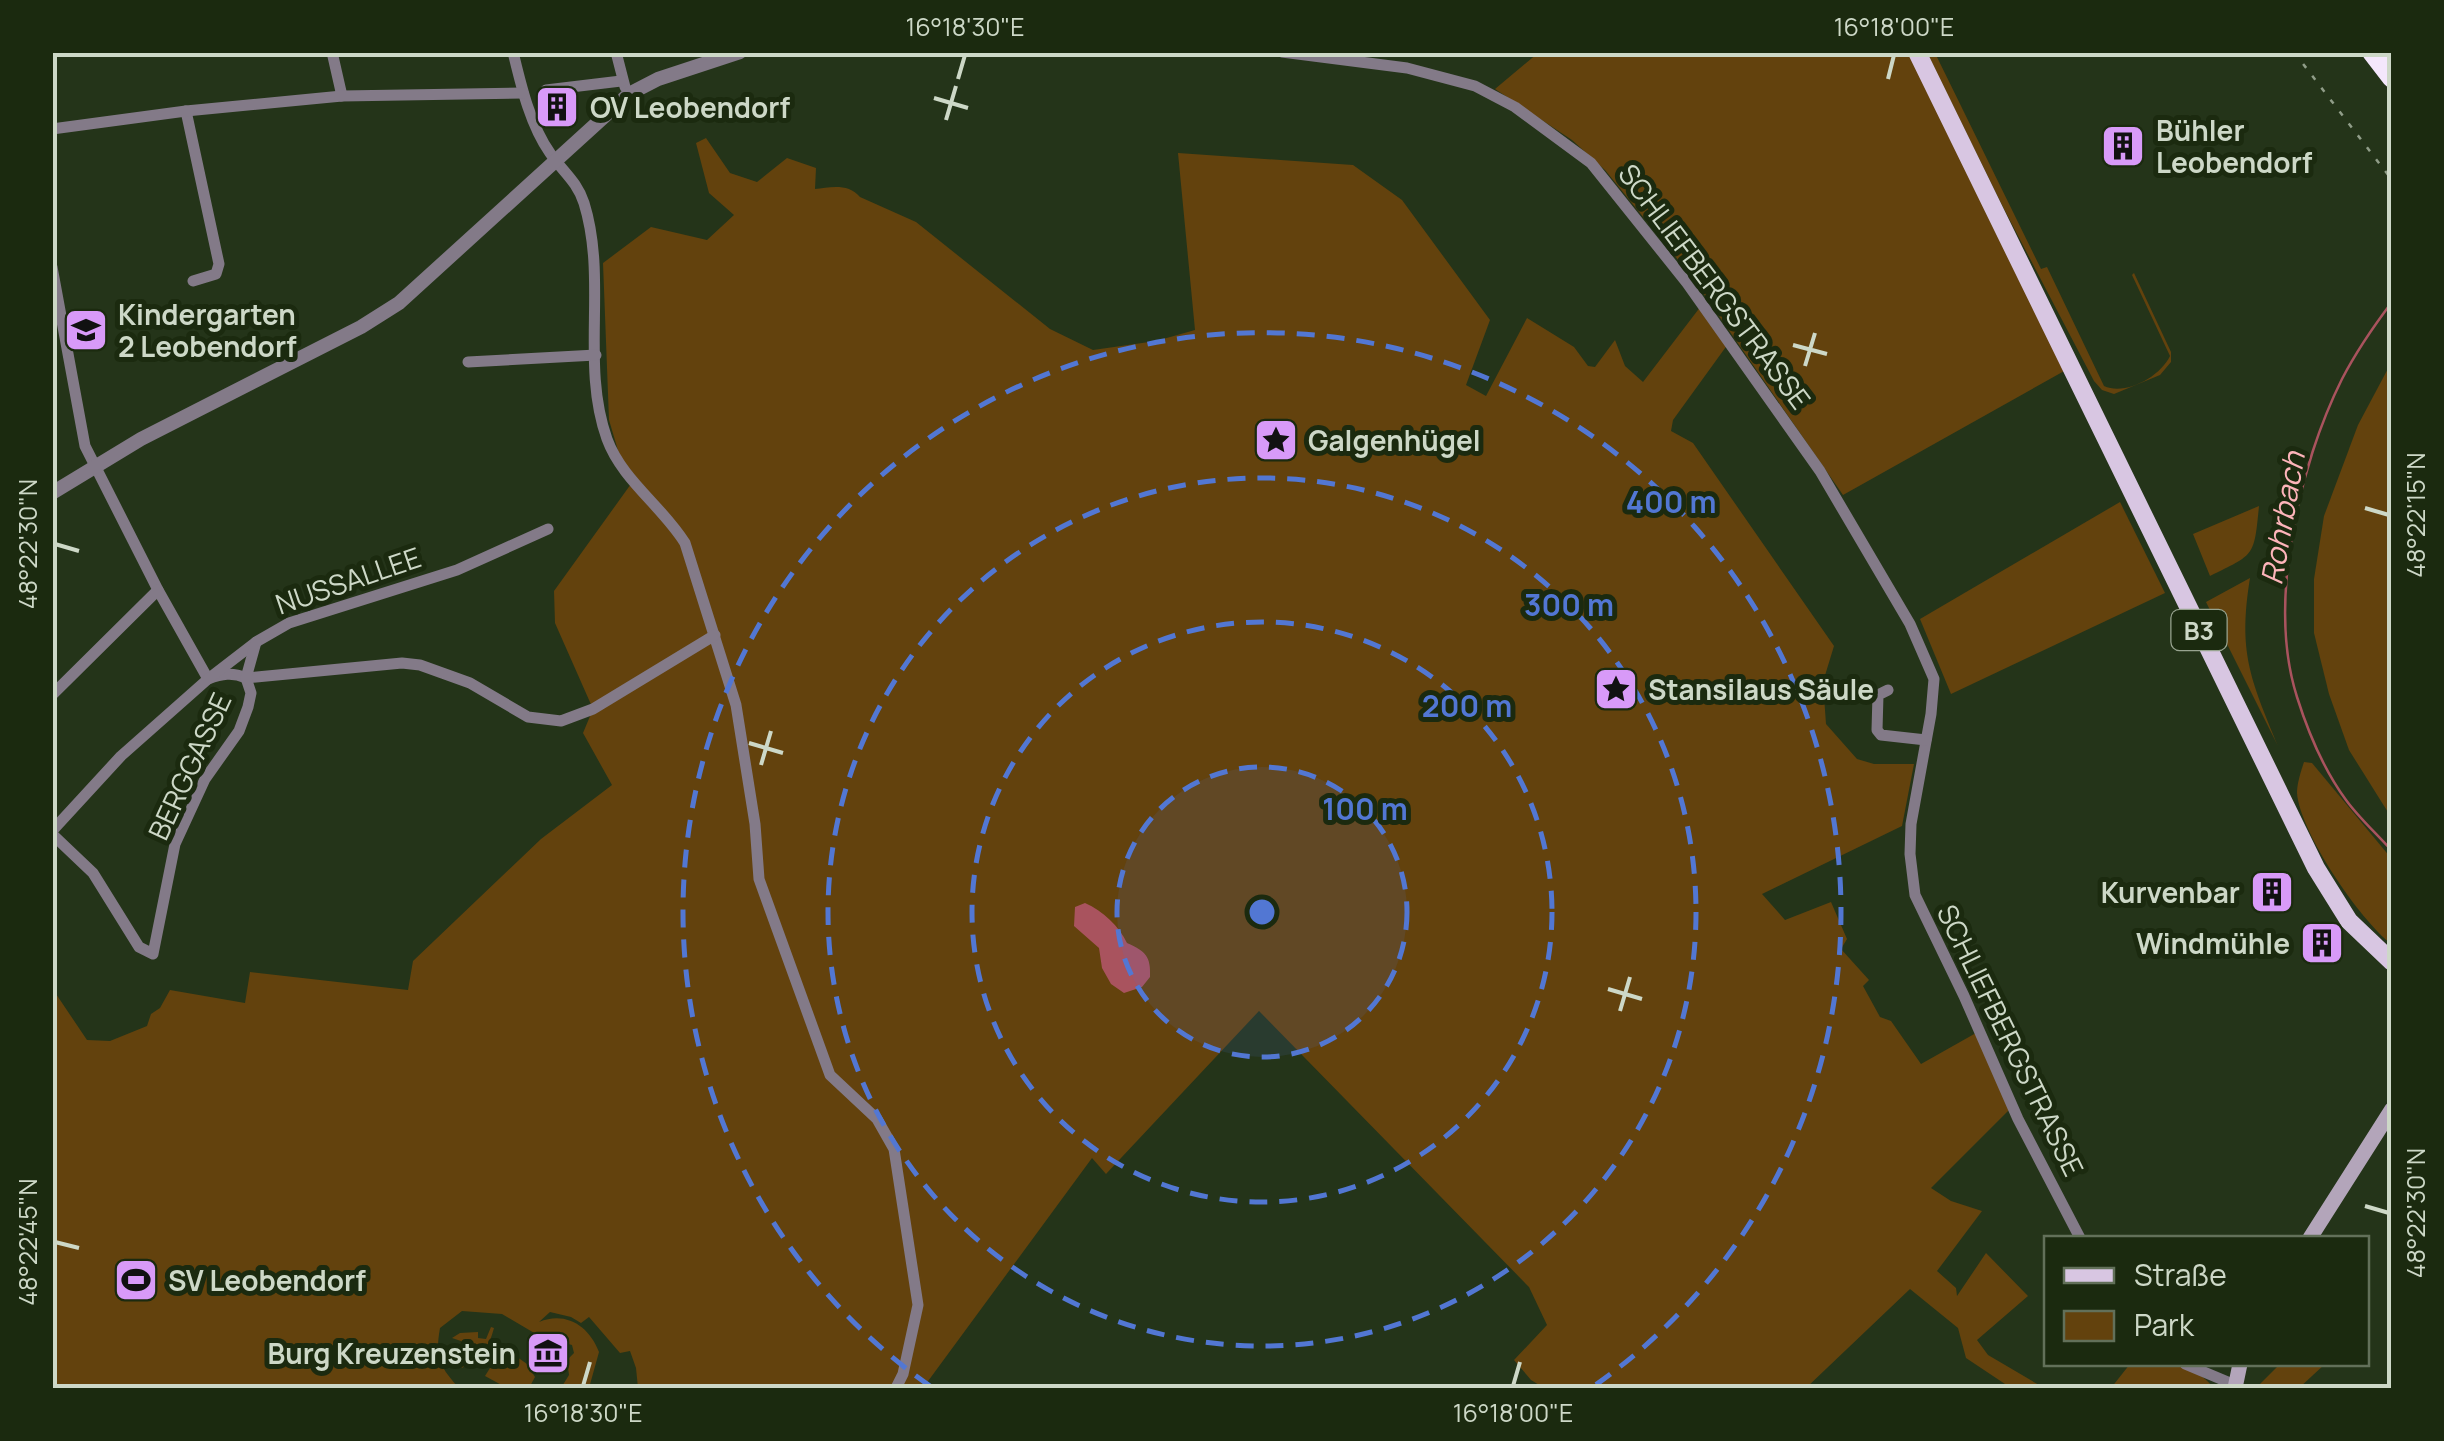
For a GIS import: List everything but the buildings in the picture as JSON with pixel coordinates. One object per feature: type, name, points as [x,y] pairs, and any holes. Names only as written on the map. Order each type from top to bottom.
[{"type":"highway","points":[[2372,52],[2392,78]]},
{"type":"main road","name":"B3","points":[[1917,52],[2316,868],[2349,922],[2392,962]]},
{"type":"main road","points":[[2311,1236],[2392,1110]]},
{"type":"street","points":[[332,52],[342,96]]},
{"type":"street","points":[[513,52],[524,93],[550,154],[576,186],[589,226],[601,420],[608,444],[620,464],[674,525],[684,543],[736,705],[752,806],[758,879],[830,1075],[878,1118],[894,1148],[918,1305],[904,1374],[896,1388]]},
{"type":"street","points":[[616,52],[625,88]]},
{"type":"street","points":[[546,90],[625,88],[740,52]]},
{"type":"street","name":"SCHLIEFBERGSTRASSE","points":[[1282,52],[1407,68],[1475,86],[1515,108],[1591,163],[1688,283],[1820,471],[1910,624],[1934,679],[1911,824],[1914,895],[1972,1012],[2018,1119],[2079,1236]]},
{"type":"street","points":[[52,493],[141,440],[400,303],[556,160],[625,88]]},
{"type":"street","points":[[52,129],[186,110],[342,96],[524,93]]},
{"type":"street","points":[[186,110],[219,264],[216,274],[193,281]]},
{"type":"street","name":"BERGGASSE","points":[[52,267],[85,446],[208,679],[236,674],[246,678]]},
{"type":"street","points":[[468,362],[596,355]]},
{"type":"street","name":"NUSSALLEE","points":[[52,832],[121,756],[256,642],[289,624],[456,570],[548,529]]},
{"type":"street","points":[[52,695],[158,590]]},
{"type":"street","points":[[246,678],[402,663],[420,665],[470,683],[528,717],[561,721],[593,709],[714,635]]},
{"type":"street","name":"BERGGASSE","points":[[52,832],[93,874],[139,947],[153,954],[176,844],[206,778],[239,732],[251,693],[246,678],[256,642]]},
{"type":"street","points":[[1888,690],[1878,694],[1877,730],[1881,734],[1926,740]]},
{"type":"street","points":[[2189,1366],[2235,1387]]},
{"type":"green space","points":[[1538,53],[1910,53],[2066,370],[1843,495],[1692,277],[1605,170],[1572,140],[1495,89]]},
{"type":"green space","points":[[1927,53],[1935,53],[2041,269],[2047,267],[2104,386],[2122,388],[2140,383],[2114,394],[2102,390]]},
{"type":"green space","points":[[706,138],[730,173],[757,182],[787,158],[816,168],[815,189],[850,190],[916,222],[1050,329],[1093,350],[1156,341],[1195,330],[1178,153],[1353,165],[1402,200],[1490,320],[1466,385],[1486,396],[1527,318],[1574,347],[1588,366],[1595,367],[1615,340],[1625,366],[1643,382],[1701,306],[1728,344],[1673,420],[1671,431],[1693,443],[1834,646],[1823,682],[1826,724],[1857,759],[1874,764],[1914,764],[1902,826],[1762,894],[1785,920],[1831,902],[1847,939],[1841,949],[1869,980],[1863,986],[1880,1017],[1891,1021],[1921,1064],[1976,1033],[2009,1110],[1931,1188],[1951,1201],[1982,1211],[1937,1271],[1956,1288],[1957,1296],[1986,1253],[2028,1296],[1977,1340],[1988,1355],[2044,1388],[2011,1388],[1966,1358],[1958,1328],[1910,1289],[1806,1388],[1544,1388],[1531,1380],[1514,1360],[1547,1325],[1529,1287],[1259,1011],[1106,1174],[1092,1158],[923,1388],[638,1388],[630,1351],[620,1353],[589,1317],[581,1323],[550,1312],[539,1322],[558,1318],[575,1323],[589,1335],[599,1352],[589,1388],[561,1388],[569,1375],[567,1360],[574,1353],[572,1345],[558,1347],[502,1314],[462,1311],[440,1328],[438,1347],[443,1367],[459,1388],[53,1388],[52,988],[87,1040],[110,1041],[147,1026],[151,1014],[160,1008],[170,990],[245,1003],[250,972],[408,990],[413,961],[541,839],[612,785],[583,733],[593,709],[555,623],[554,591],[636,477],[620,457],[609,420],[603,263],[651,227],[707,240],[734,215],[709,193],[696,143]]},
{"type":"green space","points":[[2134,273],[2171,352],[2171,362],[2160,375],[2142,383],[2170,356]]},
{"type":"green space","points":[[2391,363],[2391,817],[2349,750],[2329,694],[2314,633],[2314,579],[2324,516],[2358,425]]},
{"type":"green space","points":[[2120,502],[2165,593],[1951,694],[1920,619]]},
{"type":"green space","points":[[2259,506],[2250,552],[2210,576],[2193,534]]},
{"type":"green space","points":[[2250,578],[2245,626],[2249,664],[2278,746],[2206,602]]},
{"type":"green space","points":[[2304,762],[2312,763],[2391,858],[2391,944],[2348,896],[2309,830],[2297,793]]},
{"type":"green space","points":[[491,1327],[494,1328],[483,1355],[472,1367],[468,1363],[462,1368],[452,1350],[460,1350],[461,1341],[452,1338],[460,1333],[478,1332],[478,1338],[486,1339]]},
{"type":"green space","points":[[503,1347],[527,1364],[535,1377],[529,1388],[507,1388],[485,1376]]},
{"type":"green space","points":[[2128,1366],[2176,1366],[2195,1372],[2214,1388],[2111,1388]]},
{"type":"green space","points":[[2278,1366],[2323,1366],[2299,1388],[2256,1388]]},
{"type":"shaded area","points":[[1085,903],[1104,915],[1127,943],[1146,956],[1150,977],[1142,987],[1124,993],[1111,984],[1102,968],[1099,948],[1074,926],[1075,907]]},
{"type":"waterway","name":"Rohrbach","points":[[2392,302],[2365,340],[2326,413],[2292,535],[2285,620],[2297,697],[2317,750],[2346,800],[2392,851]]},
{"type":"railway","points":[[2294,52],[2392,180]]},
{"type":"place","name":"OV Leobendorf","points":[[557,107]]},
{"type":"place","name":"Bühler Leobendorf","points":[[2123,146]]},
{"type":"place","name":"Kindergarten 2 Leobendorf","points":[[86,330]]},
{"type":"place","name":"Galgenhügel","points":[[1276,440]]},
{"type":"place","name":"Stansilaus Säule","points":[[1616,689]]},
{"type":"place","name":"Kurvenbar","points":[[2272,892]]},
{"type":"place","name":"Windmühle","points":[[2322,943]]},
{"type":"place","name":"SV Leobendorf","points":[[136,1280]]},
{"type":"place","name":"Burg Kreuzenstein","points":[[548,1353]]}]
